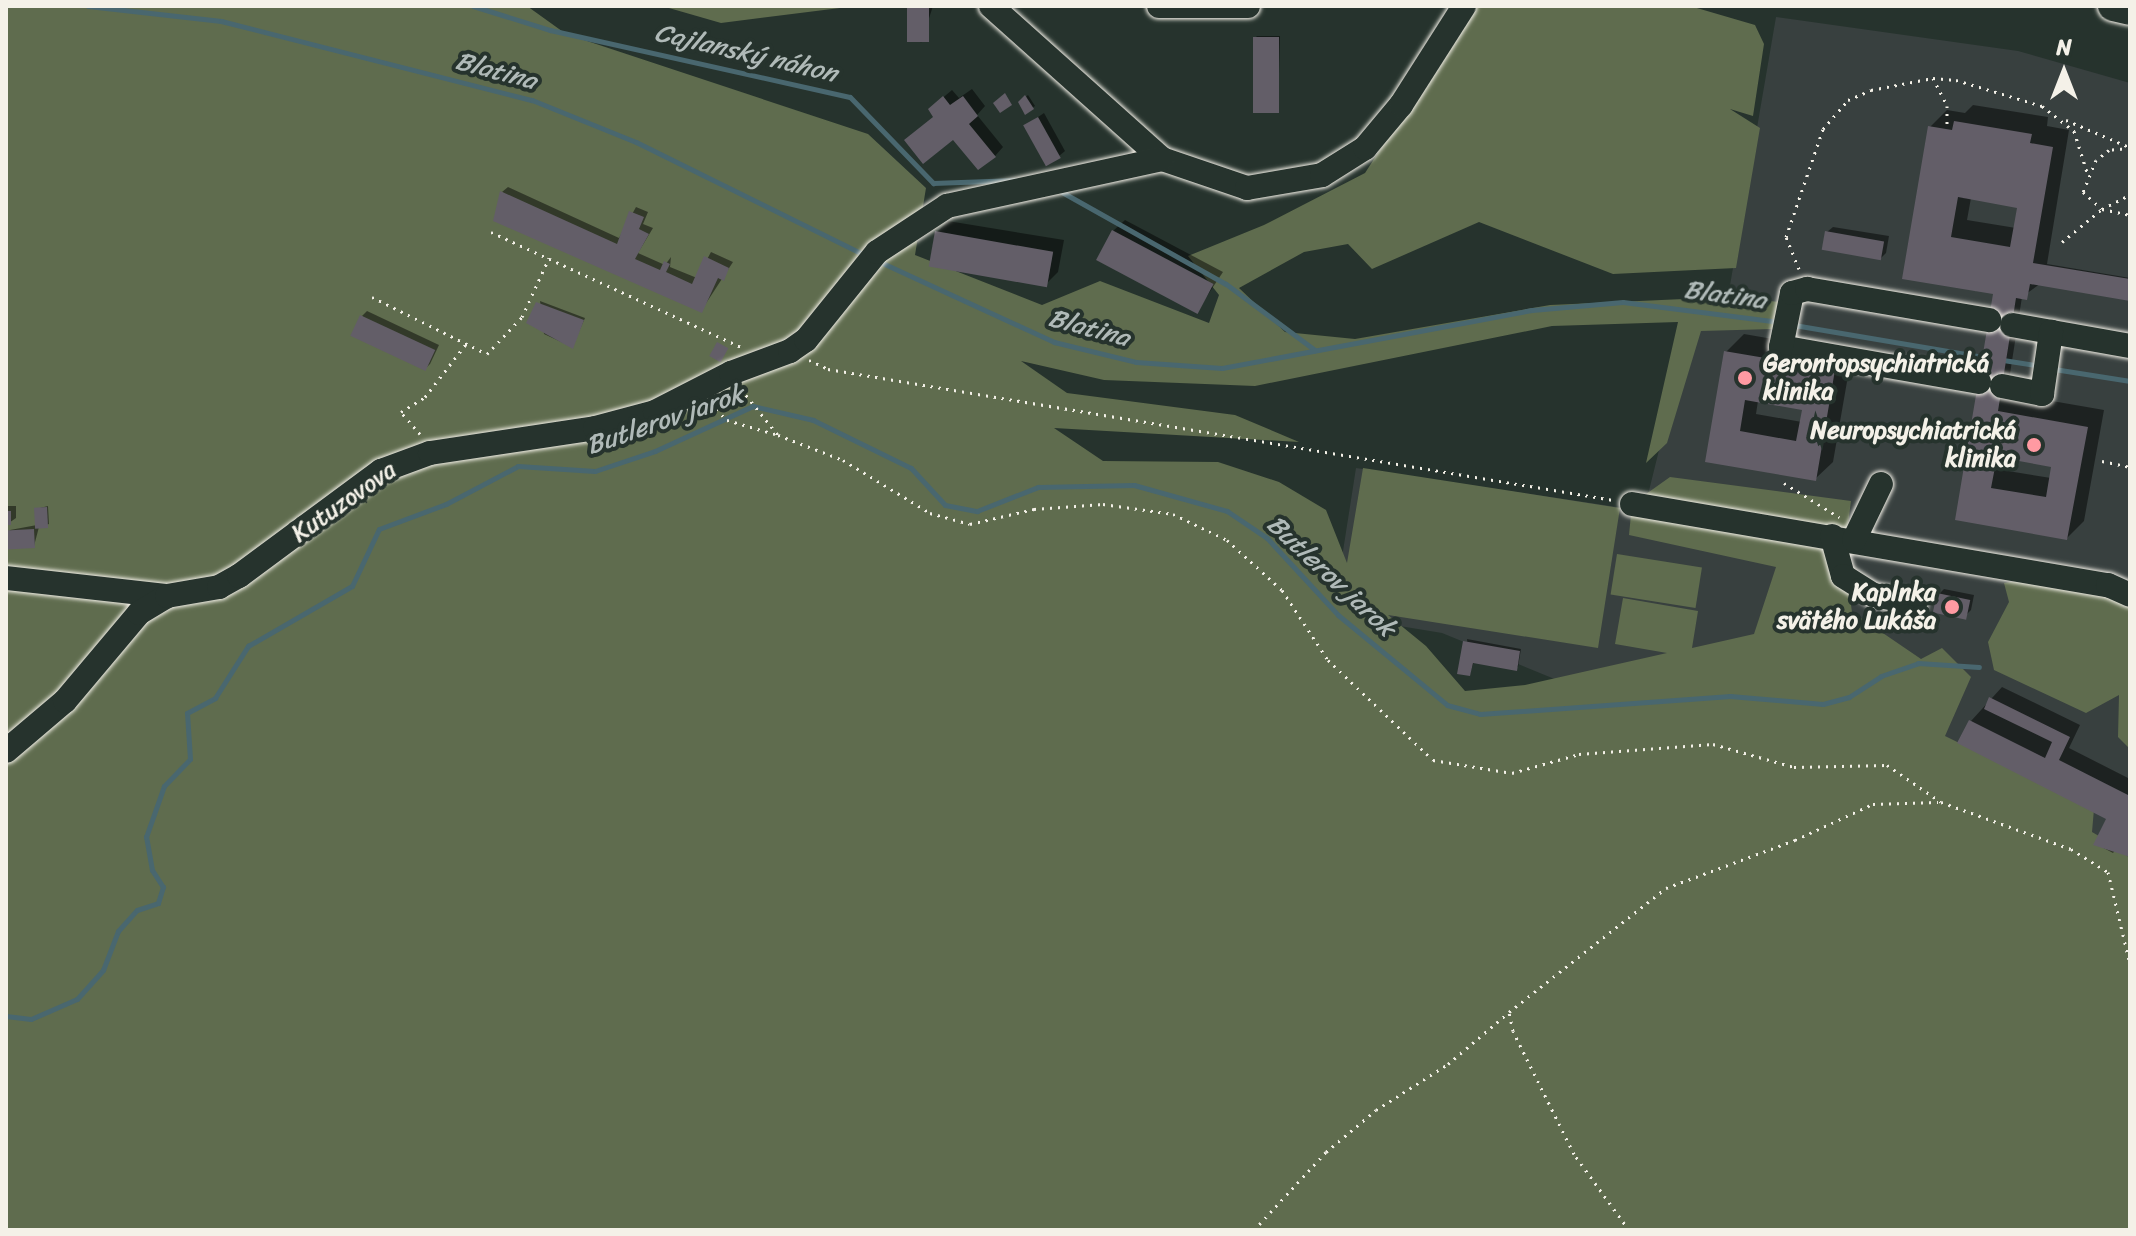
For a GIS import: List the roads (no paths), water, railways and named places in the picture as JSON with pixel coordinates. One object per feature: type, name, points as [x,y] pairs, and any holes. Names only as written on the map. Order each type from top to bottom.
[{"type":"main road","points":[[2113,6],[2130,10]]},
{"type":"lane","points":[[991,6],[1162,159],[1247,188],[1322,175],[1384,130],[1464,6]]},
{"type":"lane","points":[[1159,6],[1248,6]]},
{"type":"lane","name":"Kutuzovova","points":[[6,751],[65,701],[120,631],[167,596],[219,587],[239,576],[381,471],[436,452],[622,423],[780,356],[806,340],[869,260],[965,200],[1162,159]]},
{"type":"lane","points":[[2049,341],[2042,394],[1781,347],[1792,293],[1807,289],[2000,322],[2049,341],[2130,346]]},
{"type":"lane","points":[[1881,484],[1848,536],[1843,576],[1874,595],[1915,603]]},
{"type":"lane","points":[[1632,504],[1848,536],[2108,585],[2130,595]]},
{"type":"lane","points":[[6,578],[167,596]]},
{"type":"waterway","name":"Blatina","points":[[88,6],[221,21],[532,100],[636,142],[865,255]]},
{"type":"waterway","name":"Cajlanský náhon","points":[[473,6],[550,30],[850,97],[933,183],[1016,180]]},
{"type":"waterway","name":"Cajlanský náhon","points":[[1060,191],[1226,284],[1315,350]]},
{"type":"waterway","name":"Blatina","points":[[878,261],[1054,342],[1136,362],[1222,368],[1532,310],[1623,302],[1780,322]]},
{"type":"waterway","name":"Blatina","points":[[1794,325],[1989,358]]},
{"type":"waterway","name":"Blatina","points":[[2003,360],[2040,366]]},
{"type":"waterway","name":"Blatina","points":[[2054,369],[2130,381]]},
{"type":"waterway","name":"Butlerov jarok","points":[[6,1016],[31,1019],[77,999],[103,970],[118,931],[137,910],[158,903],[163,887],[152,870],[146,837],[164,786],[190,759],[187,713],[215,698],[248,646],[352,586],[379,529],[446,504],[518,466],[595,471],[655,451],[753,406],[813,420],[911,468],[945,505],[977,511],[1038,487],[1134,485],[1227,511],[1267,538],[1338,615],[1447,705],[1480,714],[1730,696],[1823,704],[1849,697],[1881,676],[1918,663],[1979,667]]},
{"type":"place","name":"Gerontopsychiatrická klinika","points":[[1745,378]]},
{"type":"place","name":"Neuropsychiatrická klinika","points":[[2034,445]]},
{"type":"place","name":"Kaplnka svätého Lukáša","points":[[1952,607]]}]
